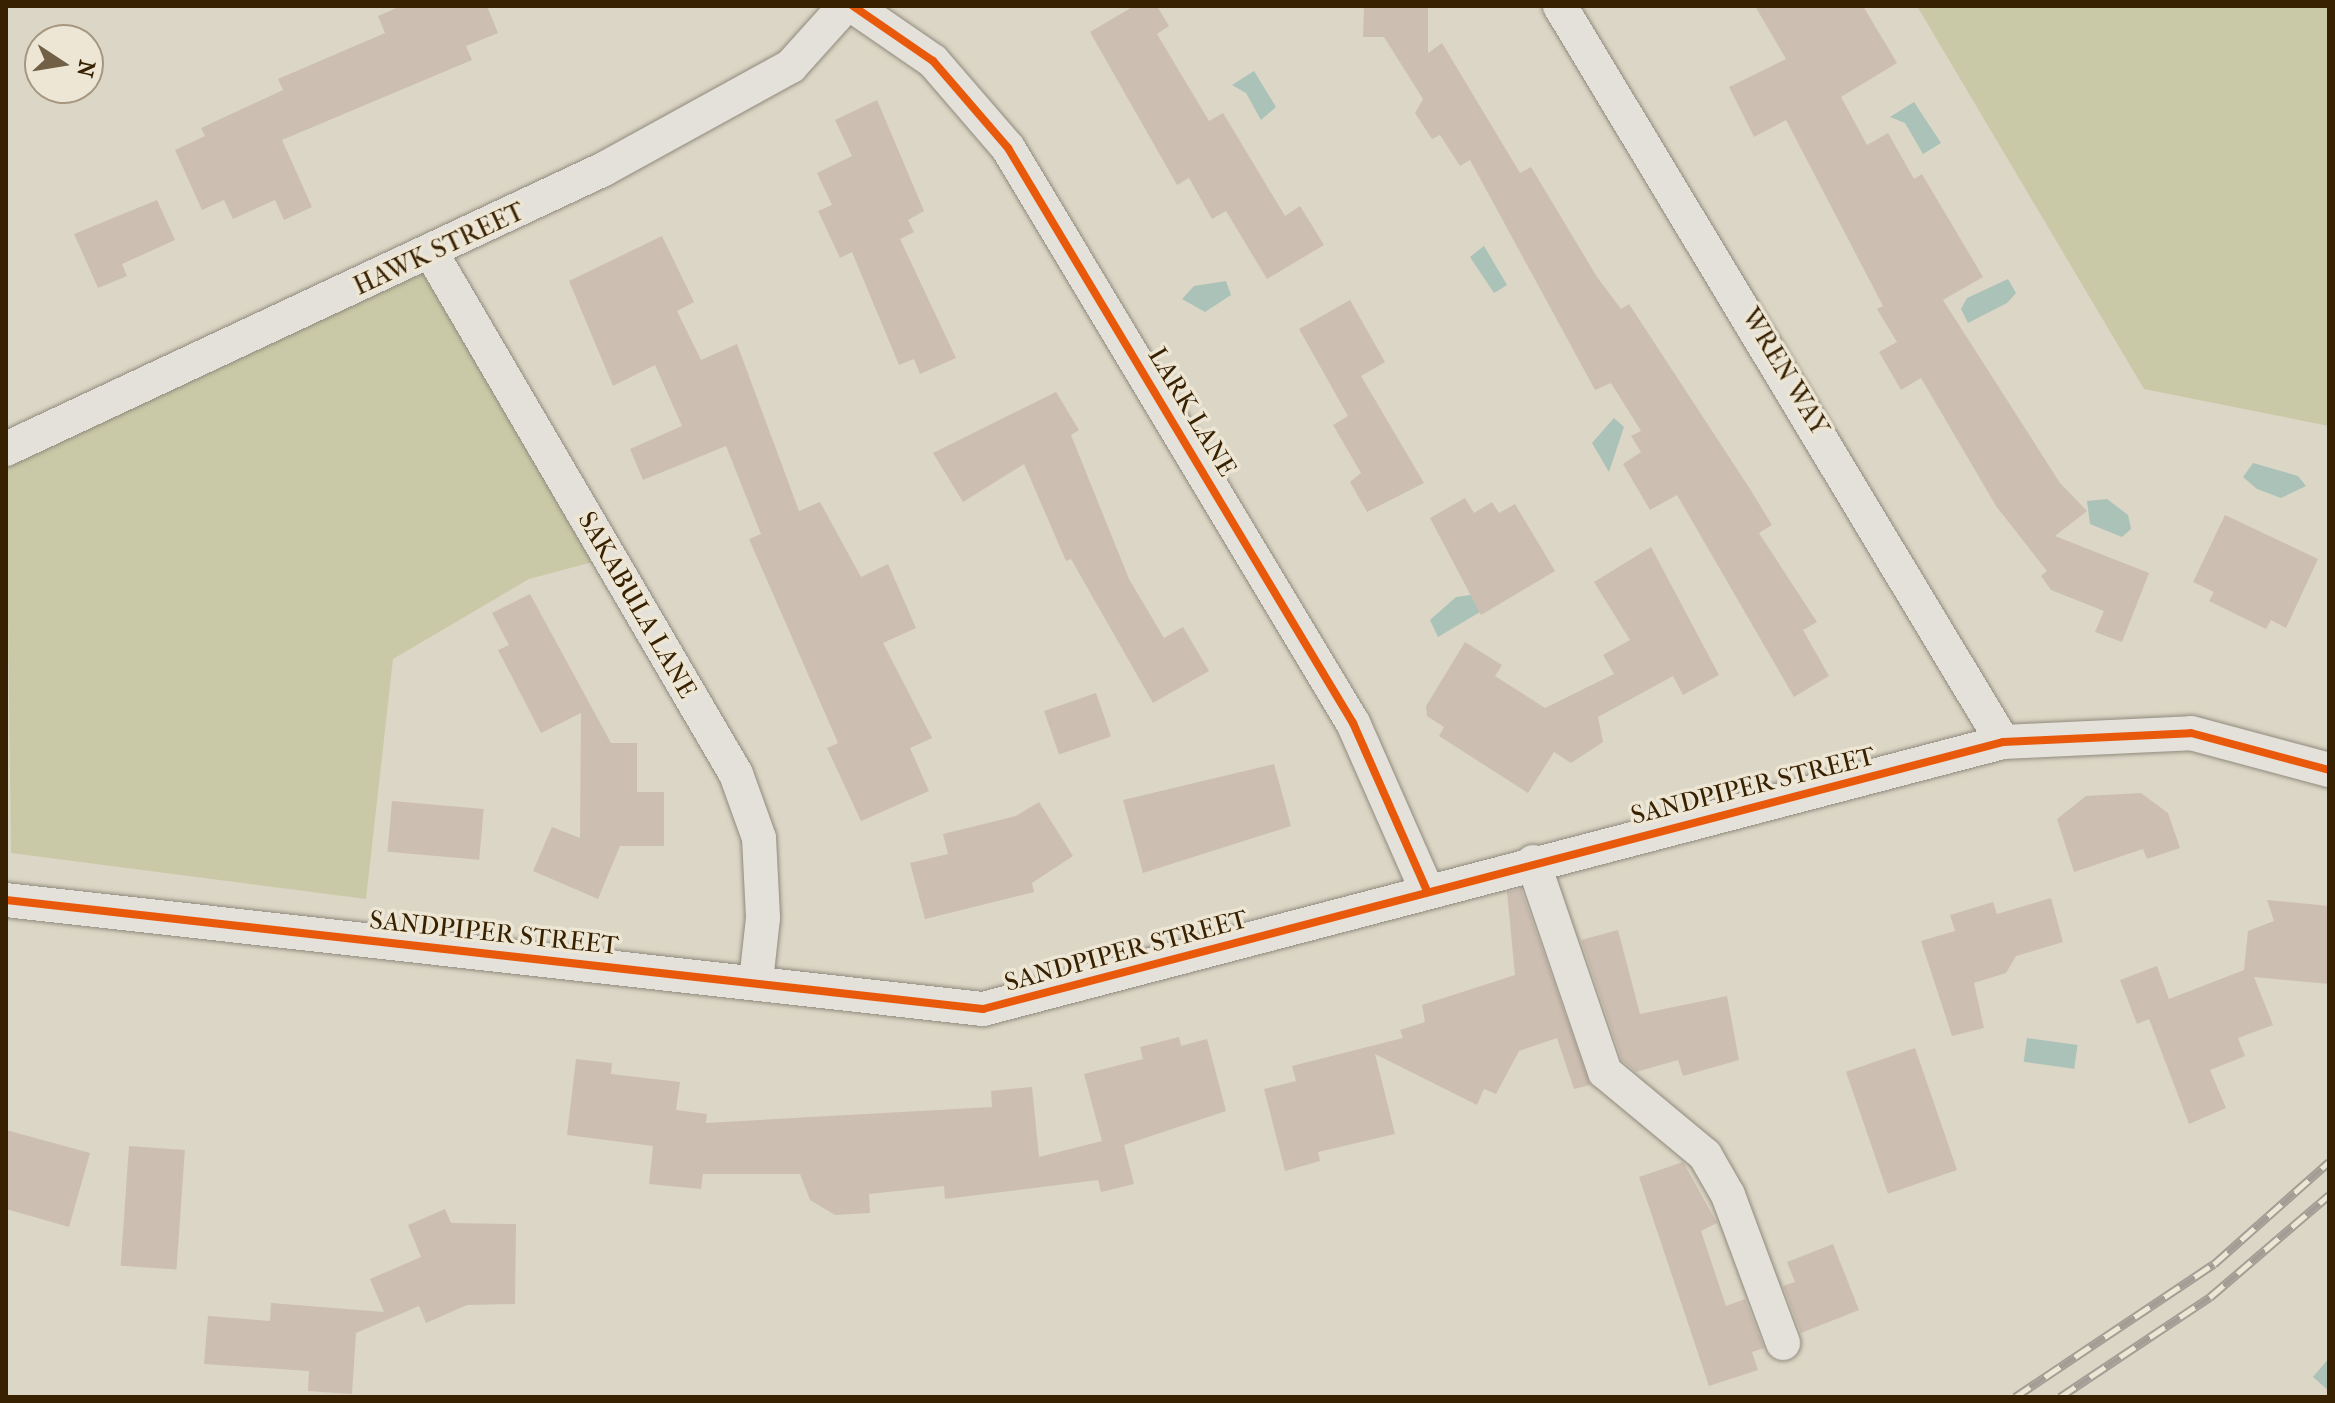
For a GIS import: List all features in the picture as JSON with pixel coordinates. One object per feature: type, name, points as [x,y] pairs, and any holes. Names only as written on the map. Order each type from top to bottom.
[{"type":"street","name":"HAWK STREET","points":[[6,449],[432,254],[791,66],[845,6]]},
{"type":"street","name":"LARK LANE","points":[[853,6],[933,61],[1008,148],[1353,723],[1427,891]]},
{"type":"street","name":"WREN WAY","points":[[1560,6],[2003,742]]},
{"type":"street","name":"SAKABULA LANE","points":[[432,254],[736,774],[759,838],[763,918],[756,981]]},
{"type":"street","name":"SANDPIPER STREET","points":[[6,900],[756,981],[983,1009],[1533,862],[2003,742],[2191,733],[2329,770]]},
{"type":"street","points":[[1533,862],[1605,1072],[1705,1155],[1728,1195],[1783,1343]]},
{"type":"green space","points":[[1917,6],[2329,6],[2329,426],[2144,389]]},
{"type":"green space","points":[[431,265],[600,560],[529,579],[393,659],[366,899],[11,853],[6,462]]},
{"type":"shaded area","points":[[1254,71],[1276,107],[1261,120],[1246,93],[1232,85]]},
{"type":"shaded area","points":[[1914,102],[1941,143],[1923,154],[1905,123],[1890,117]]},
{"type":"shaded area","points":[[1484,246],[1507,285],[1494,293],[1470,257]]},
{"type":"shaded area","points":[[2008,279],[2016,293],[2007,303],[1968,323],[1961,309],[1967,298]]},
{"type":"shaded area","points":[[1226,281],[1231,295],[1205,312],[1182,299],[1194,286]]},
{"type":"shaded area","points":[[1614,418],[1624,427],[1609,472],[1592,443]]},
{"type":"shaded area","points":[[2253,463],[2298,476],[2306,486],[2281,498],[2257,489],[2243,477]]},
{"type":"shaded area","points":[[2107,499],[2128,515],[2131,529],[2122,537],[2090,524],[2087,501]]},
{"type":"shaded area","points":[[1471,595],[1480,612],[1438,637],[1430,620],[1456,597]]},
{"type":"shaded area","points":[[2027,1038],[2078,1045],[2074,1069],[2024,1062]]},
{"type":"shaded area","points":[[2329,1358],[2329,1391],[2313,1377]]},
{"type":"building","points":[[401,6],[487,6],[498,33],[466,46],[472,60],[282,140],[312,207],[284,220],[275,200],[233,219],[224,200],[202,210],[175,150],[205,136],[201,128],[283,90],[278,79],[385,33],[378,16]]},
{"type":"building","points":[[1134,6],[1157,6],[1169,26],[1157,34],[1209,121],[1223,113],[1285,216],[1300,206],[1324,245],[1267,279],[1226,211],[1212,219],[1189,178],[1177,185],[1090,32]]},
{"type":"building","points":[[1364,6],[1428,6],[1428,53],[1442,43],[1520,173],[1531,167],[1597,277],[1621,309],[1629,304],[1772,525],[1759,533],[1817,622],[1803,630],[1829,676],[1794,697],[1677,495],[1650,510],[1623,464],[1641,452],[1631,436],[1641,431],[1611,383],[1595,390],[1470,160],[1460,166],[1440,135],[1432,139],[1415,113],[1423,99],[1384,37],[1363,37]]},
{"type":"building","points":[[1755,6],[1863,6],[1897,63],[1841,97],[1867,145],[1888,133],[1914,179],[1922,174],[1983,277],[1943,300],[2060,483],[2087,511],[2055,536],[2149,573],[2122,642],[2095,632],[2104,611],[2051,590],[2041,576],[2047,571],[1996,506],[1921,378],[1901,390],[1879,352],[1897,342],[1877,309],[1883,306],[1786,120],[1754,137],[1729,87],[1786,59]]},
{"type":"building","points":[[877,100],[924,211],[908,220],[914,232],[900,239],[956,358],[920,374],[914,359],[899,365],[852,252],[840,258],[818,211],[832,205],[817,173],[852,156],[835,120]]},
{"type":"building","points":[[157,200],[175,240],[122,264],[127,276],[98,288],[74,234]]},
{"type":"building","points":[[662,236],[694,302],[677,311],[701,360],[737,344],[799,511],[820,502],[861,577],[888,564],[916,628],[883,643],[932,738],[910,748],[929,791],[861,821],[827,748],[838,743],[749,539],[761,534],[726,446],[643,480],[630,449],[682,426],[655,365],[613,386],[569,281]]},
{"type":"building","points":[[1350,300],[1385,362],[1361,376],[1424,483],[1367,512],[1350,482],[1361,473],[1333,425],[1348,416],[1299,329]]},
{"type":"building","points":[[1056,392],[1079,430],[1071,435],[1129,579],[1164,638],[1183,627],[1209,671],[1153,703],[1071,559],[1066,561],[1024,464],[963,502],[933,453]]},
{"type":"building","points":[[1465,498],[1474,513],[1492,502],[1499,513],[1515,504],[1555,571],[1481,615],[1430,518]]},
{"type":"building","points":[[2225,515],[2318,559],[2286,628],[2271,620],[2266,629],[2209,601],[2214,592],[2193,582]]},
{"type":"building","points":[[1651,547],[1719,675],[1683,695],[1673,676],[1598,717],[1603,742],[1571,763],[1554,752],[1528,793],[1439,736],[1444,727],[1427,716],[1426,706],[1465,642],[1502,665],[1495,676],[1545,708],[1614,674],[1603,655],[1630,640],[1594,582]]},
{"type":"building","points":[[530,594],[611,743],[637,743],[637,792],[664,792],[664,846],[620,846],[598,899],[533,871],[552,827],[580,838],[581,713],[541,733],[498,650],[509,645],[492,613]]},
{"type":"building","points":[[1096,693],[1111,736],[1059,754],[1044,711]]},
{"type":"building","points":[[1274,764],[1291,826],[1143,873],[1123,800]]},
{"type":"building","points":[[2141,793],[2168,813],[2180,848],[2147,859],[2143,849],[2074,872],[2057,819],[2086,796]]},
{"type":"building","points":[[392,801],[484,809],[479,860],[388,852]]},
{"type":"building","points":[[1039,802],[1073,856],[1032,883],[1034,892],[925,919],[910,863],[948,854],[943,834],[1016,816]]},
{"type":"building","points":[[1521,889],[1590,1085],[1574,1089],[1557,1038],[1519,1051],[1496,1094],[1484,1089],[1477,1105],[1375,1054],[1395,1134],[1318,1152],[1320,1161],[1285,1171],[1264,1089],[1296,1081],[1292,1066],[1403,1038],[1400,1030],[1425,1022],[1422,1005],[1515,975],[1507,892]]},
{"type":"building","points":[[2051,898],[2063,942],[2016,956],[2006,973],[1974,983],[1984,1028],[1952,1036],[1921,941],[1955,931],[1950,915],[1993,902],[1997,914]]},
{"type":"building","points":[[2267,900],[2329,906],[2329,984],[2254,977],[2273,1025],[2238,1038],[2245,1056],[2210,1070],[2226,1108],[2189,1124],[2149,1019],[2137,1024],[2120,980],[2157,966],[2169,999],[2244,970],[2248,931],[2274,921]]},
{"type":"building","points":[[1618,930],[1640,1014],[1727,996],[1739,1060],[1683,1076],[1678,1060],[1636,1072],[1622,1060],[1581,940]]},
{"type":"building","points":[[1179,1037],[1181,1046],[1207,1039],[1226,1111],[1124,1145],[1134,1184],[1101,1192],[1098,1180],[945,1199],[944,1186],[869,1194],[870,1213],[835,1215],[810,1200],[800,1174],[703,1174],[701,1189],[649,1184],[653,1146],[567,1135],[576,1059],[612,1063],[611,1074],[680,1082],[676,1110],[707,1114],[706,1123],[992,1107],[991,1091],[1032,1087],[1039,1157],[1102,1141],[1084,1074],[1143,1059],[1140,1047]]},
{"type":"building","points":[[1915,1048],[1957,1170],[1888,1194],[1846,1072]]},
{"type":"building","points":[[6,1130],[90,1153],[69,1227],[6,1209]]},
{"type":"building","points":[[129,1146],[185,1150],[176,1270],[121,1266]]},
{"type":"building","points":[[1683,1162],[1717,1223],[1701,1231],[1726,1306],[1745,1299],[1764,1348],[1752,1352],[1758,1370],[1709,1386],[1639,1177]]},
{"type":"building","points":[[445,1209],[451,1223],[516,1224],[515,1304],[467,1305],[426,1323],[419,1306],[356,1333],[352,1394],[308,1391],[309,1371],[204,1364],[208,1316],[270,1321],[271,1303],[384,1312],[370,1279],[421,1257],[408,1225]]},
{"type":"building","points":[[1833,1244],[1859,1310],[1801,1333],[1783,1286],[1795,1282],[1787,1262]]},
{"type":"railway","points":[[2015,1397],[2214,1264],[2329,1162]]},
{"type":"railway","points":[[2060,1397],[2210,1297],[2329,1195]]},
{"type":"cycle path","points":[[853,6],[933,61],[1008,148],[1353,723],[1427,891]]},
{"type":"cycle path","points":[[6,900],[983,1009],[2003,742],[2191,733],[2329,770]]}]
